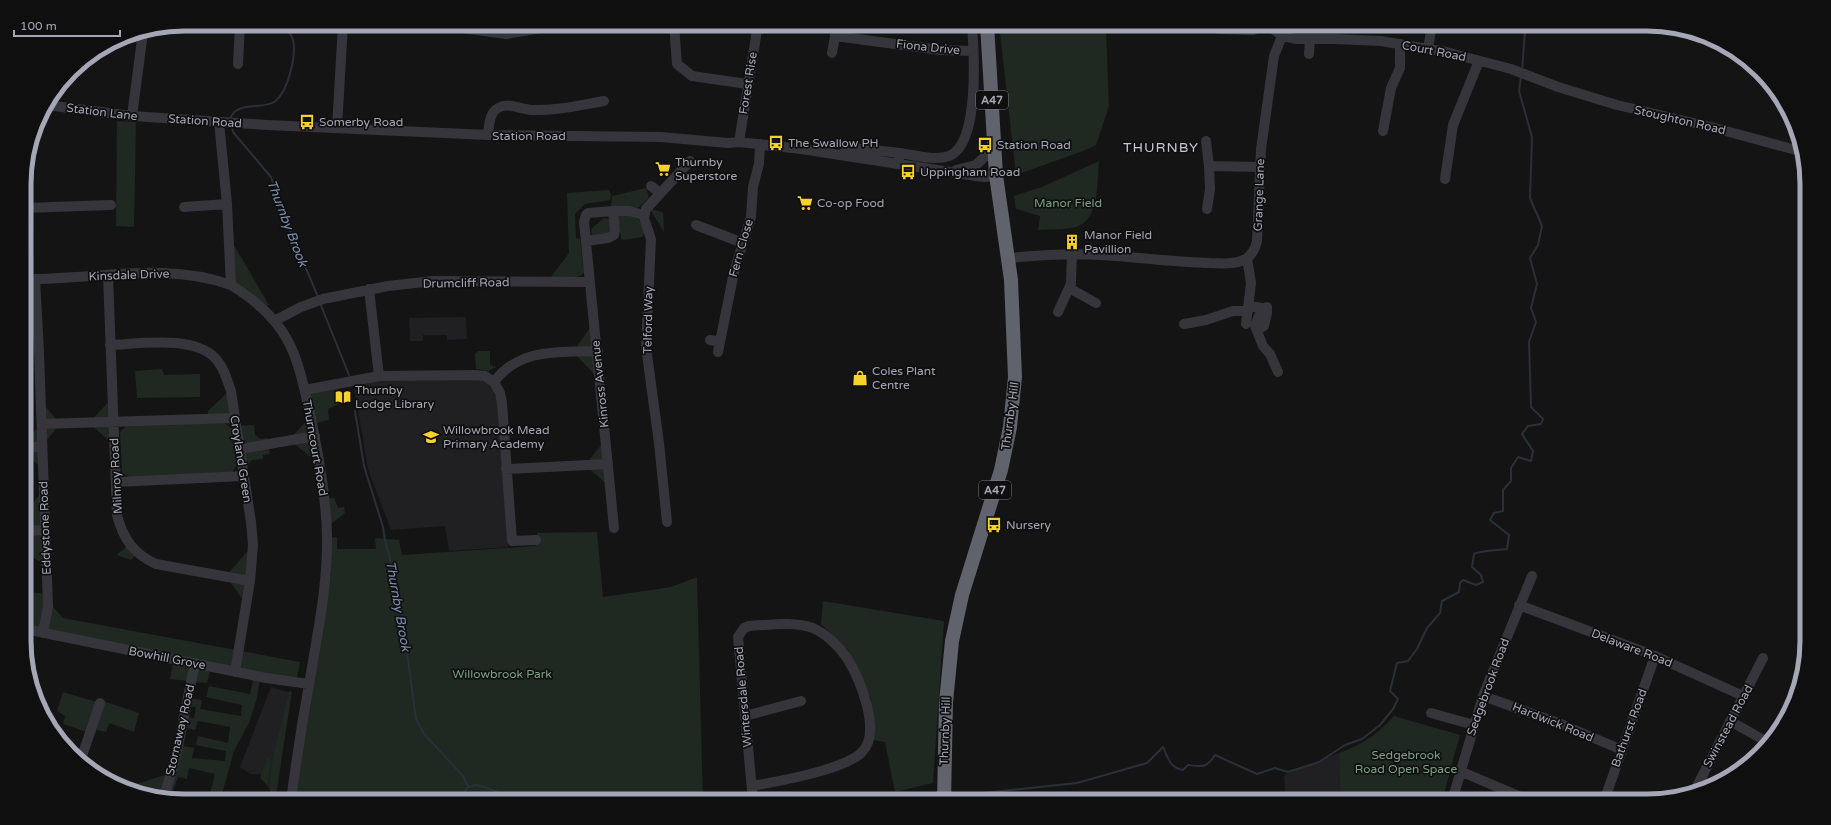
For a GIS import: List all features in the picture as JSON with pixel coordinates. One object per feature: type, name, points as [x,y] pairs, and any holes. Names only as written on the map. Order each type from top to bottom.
[{"type":"highway","name":"Thurnby Hill","points":[[944,794],[946,702],[952,641],[962,595],[1001,470],[1013,405],[1015,354],[1009,258],[996,175],[987,31]]},
{"type":"street","points":[[238,64],[240,31]]},
{"type":"street","points":[[337,128],[343,31]]},
{"type":"street","points":[[484,31],[506,34],[523,31]]},
{"type":"street","points":[[675,31],[677,64],[692,76],[747,84]]},
{"type":"street","name":"Forest Rise","points":[[739,142],[747,84],[757,31]]},
{"type":"street","points":[[832,53],[836,31]]},
{"type":"street","points":[[844,147],[934,157],[948,156],[954,153],[962,142],[970,120],[974,88],[972,31]]},
{"type":"street","points":[[1275,31],[1282,36]]},
{"type":"street","points":[[1428,49],[1431,31]]},
{"type":"street","name":"Fiona Drive","points":[[836,36],[940,50],[973,51]]},
{"type":"street","name":"Court Road","points":[[1282,36],[1295,39],[1361,39],[1428,49],[1511,69],[1558,87]]},
{"type":"street","name":"Grange Lane","points":[[1247,258],[1256,247],[1259,233],[1260,167],[1274,56],[1282,36]]},
{"type":"street","points":[[132,116],[142,37]]},
{"type":"street","points":[[1309,54],[1310,39]]},
{"type":"street","points":[[1383,131],[1391,88],[1400,68],[1400,44]]},
{"type":"street","points":[[1445,179],[1453,125],[1479,61]]},
{"type":"street","name":"Stoughton Road","points":[[1558,87],[1617,105],[1715,128],[1796,150]]},
{"type":"street","points":[[488,135],[491,116],[499,107],[511,105],[530,110],[550,109],[604,101]]},
{"type":"street","name":"Station Lane","points":[[51,107],[158,118]]},
{"type":"street","name":"Station Road","points":[[158,118],[488,135],[661,137],[728,143],[739,142],[985,177],[996,175]]},
{"type":"street","points":[[219,122],[227,204],[231,285]]},
{"type":"street","points":[[1206,141],[1210,189],[1207,209]]},
{"type":"street","name":"Fern Close","points":[[718,352],[734,272],[751,217],[753,187],[760,158],[760,144]]},
{"type":"street","name":"Station Road","points":[[948,172],[973,167],[984,159],[994,148]]},
{"type":"street","points":[[898,164],[900,153]]},
{"type":"street","points":[[644,215],[646,209],[690,161]]},
{"type":"street","points":[[1209,166],[1260,167]]},
{"type":"street","points":[[651,186],[660,193]]},
{"type":"street","points":[[184,207],[227,204]]},
{"type":"street","points":[[31,208],[111,205]]},
{"type":"street","points":[[586,241],[608,238],[614,235],[616,230],[613,211]]},
{"type":"street","name":"Kinross Avenue","points":[[614,528],[598,351],[584,222],[586,215],[591,212],[629,211],[644,215]]},
{"type":"street","name":"Telford Way","points":[[644,215],[651,239],[646,347],[659,443],[667,522]]},
{"type":"street","points":[[696,225],[743,243]]},
{"type":"street","points":[[702,239],[706,229]]},
{"type":"street","points":[[1058,312],[1071,283],[1072,253]]},
{"type":"street","points":[[1009,258],[1044,254],[1072,253],[1198,263],[1236,262],[1247,258],[1251,283],[1246,324]]},
{"type":"street","name":"Kinsdale Drive","points":[[31,279],[108,275],[194,274],[231,285]]},
{"type":"street","name":"Milnroy Road","points":[[108,275],[117,515],[121,531],[131,548],[143,558],[156,564],[250,581]]},
{"type":"street","name":"Eddystone Road","points":[[35,279],[42,424],[41,447],[48,606],[43,633]]},
{"type":"street","name":"Drumcliff Road","points":[[276,320],[284,314],[323,299],[369,289],[433,281],[590,282]]},
{"type":"street","name":"Thurncourt Road","points":[[231,285],[261,305],[276,320],[291,345],[305,390],[315,436],[325,508],[327,538],[324,600],[292,794]]},
{"type":"street","points":[[1069,288],[1096,303]]},
{"type":"street","points":[[369,289],[379,376]]},
{"type":"street","points":[[1257,330],[1264,326],[1267,307]]},
{"type":"street","points":[[1184,324],[1206,320],[1233,311],[1249,308],[1262,308],[1255,326],[1263,346],[1270,354],[1278,372]]},
{"type":"street","points":[[710,340],[720,342]]},
{"type":"street","name":"Croyland Green","points":[[110,345],[182,343],[206,351],[216,358],[225,374],[231,391],[253,536],[250,581],[235,672]]},
{"type":"street","points":[[494,382],[508,366],[526,357],[540,354],[598,351]]},
{"type":"street","points":[[305,390],[379,376],[485,376],[494,382],[500,393],[502,403],[512,541],[536,540]]},
{"type":"street","points":[[42,424],[234,418]]},
{"type":"street","points":[[240,450],[315,436]]},
{"type":"street","points":[[31,447],[41,447]]},
{"type":"street","points":[[506,469],[608,464]]},
{"type":"street","points":[[116,482],[243,476]]},
{"type":"street","points":[[31,531],[45,530]]},
{"type":"street","name":"Sedgebrook Road","points":[[1454,794],[1483,696],[1532,576]]},
{"type":"street","name":"Delaware Road","points":[[1520,605],[1655,656],[1743,696]]},
{"type":"street","name":"Wintersdale Road","points":[[752,786],[845,764],[863,751],[868,741],[871,722],[854,673],[840,649],[830,639],[813,628],[788,624],[749,626],[744,628],[738,637],[753,794]]},
{"type":"street","name":"Bowhill Grove","points":[[31,630],[235,672],[309,684]]},
{"type":"street","name":"Bathurst Road","points":[[1606,794],[1655,656]]},
{"type":"street","name":"Swinstead Road","points":[[1697,785],[1763,658]]},
{"type":"street","name":"Stornaway Road","points":[[165,793],[176,756],[195,663]]},
{"type":"street","name":"Hardwick Road","points":[[1483,696],[1561,724],[1622,750]]},
{"type":"street","points":[[745,716],[801,701]]},
{"type":"street","points":[[82,755],[100,703]]},
{"type":"street","points":[[1431,713],[1474,725]]},
{"type":"street","points":[[1730,722],[1763,740]]},
{"type":"street","points":[[1460,771],[1514,794]]},
{"type":"shaded area","points":[[466,317],[467,339],[447,340],[447,335],[423,335],[423,341],[410,341],[409,318]]},
{"type":"shaded area","name":"Willowbrook Mead Primary Academy","points":[[482,377],[489,383],[497,399],[508,547],[449,551],[445,526],[391,530],[368,469],[354,385],[384,379]]},
{"type":"shaded area","points":[[271,687],[291,693],[277,794],[272,794],[260,774],[250,774],[240,767]]},
{"type":"shaded area","points":[[1339,753],[1340,794],[1285,794],[1284,775]]},
{"type":"green space","points":[[1000,31],[1105,31],[1106,32],[1109,106],[1096,145],[1016,175]]},
{"type":"green space","points":[[117,121],[136,122],[134,227],[116,226]]},
{"type":"green space","name":"Manor Field","points":[[1099,161],[1096,199],[1089,217],[1084,223],[1072,228],[1038,230],[1040,216],[1016,209],[1014,196],[1042,187]]},
{"type":"green space","points":[[646,188],[649,198],[638,208],[611,207],[612,196]]},
{"type":"green space","points":[[609,190],[611,195],[610,200],[585,204],[575,214],[576,238],[580,239],[583,268],[586,270],[583,274],[575,277],[551,277],[569,253],[567,193]]},
{"type":"green space","points":[[650,209],[663,212],[664,232]]},
{"type":"green space","points":[[622,214],[637,218],[646,229],[642,237],[622,240],[618,216]]},
{"type":"green space","points":[[604,218],[610,219],[611,231],[608,234],[592,236],[591,229]]},
{"type":"green space","points":[[228,235],[269,305],[261,305],[231,285]]},
{"type":"green space","points":[[594,322],[600,380],[573,352]]},
{"type":"green space","points":[[478,351],[490,351],[490,365],[496,367],[489,371],[476,369],[475,354]]},
{"type":"green space","points":[[162,369],[164,375],[200,374],[200,397],[137,398],[135,371]]},
{"type":"green space","points":[[336,384],[339,404],[328,409],[329,420],[312,424],[319,463],[289,440],[311,416],[306,391]]},
{"type":"green space","points":[[227,393],[234,418],[208,419],[208,411]]},
{"type":"green space","points":[[112,398],[115,446],[89,423]]},
{"type":"green space","points":[[41,401],[60,424],[41,447],[41,467],[31,459],[31,434],[41,425]]},
{"type":"green space","points":[[223,422],[232,429],[237,465],[232,472],[130,477],[122,473],[120,432],[127,425]]},
{"type":"green space","points":[[254,425],[255,435],[261,439],[267,438],[270,454],[263,455],[263,459],[252,460],[243,471],[236,426]]},
{"type":"green space","points":[[606,439],[610,487],[585,465]]},
{"type":"green space","points":[[43,491],[46,566],[31,556],[31,505]]},
{"type":"green space","points":[[334,498],[338,508],[344,507],[345,513],[326,528],[324,499]]},
{"type":"green space","name":"Willowbrook Park","points":[[597,532],[603,597],[671,587],[697,577],[703,794],[294,794],[306,709],[310,709],[331,571],[325,573],[327,538],[337,537],[337,549],[376,549],[375,538],[399,540],[402,555],[536,546],[537,533]]},
{"type":"green space","points":[[129,545],[138,553],[131,560],[116,555]]},
{"type":"green space","points":[[253,545],[246,604],[226,576]]},
{"type":"green space","points":[[31,592],[41,593],[63,618],[300,662],[296,683],[211,667],[207,683],[170,679],[174,659],[31,631]]},
{"type":"green space","points":[[823,601],[944,621],[933,783],[895,792],[885,742],[873,740],[871,699],[848,650],[821,624]]},
{"type":"green space","points":[[254,676],[260,677],[257,698],[249,723],[234,751],[222,794],[210,794],[215,774],[189,768],[187,779],[178,777],[173,791],[183,794],[164,793],[133,785],[171,773],[179,745],[194,748],[192,758],[225,761],[226,751],[196,745],[198,736],[228,743],[230,727],[198,721],[195,730],[182,727],[184,717],[194,718],[196,707],[186,706],[188,698],[202,700],[200,709],[241,716],[242,705],[206,697],[209,686],[250,694]]},
{"type":"green space","points":[[289,691],[292,692],[276,792],[271,794],[270,784],[273,757]]},
{"type":"green space","points":[[63,692],[100,703],[103,701],[139,713],[134,732],[109,723],[106,732],[92,729],[90,733],[63,724],[65,716],[57,711]]},
{"type":"green space","name":"Sedgebrook Road Open Space","points":[[1394,716],[1460,735],[1444,794],[1340,794],[1339,753],[1356,746],[1381,729]]},
{"type":"green space","points":[[268,757],[271,761],[268,782],[266,784],[260,778]]},
{"type":"waterway","name":"Thurnby Brook","points":[[230,119],[233,113],[238,109],[274,102],[284,90],[293,62],[294,52],[292,37],[287,31]]},
{"type":"waterway","points":[[1522,71],[1525,31]]},
{"type":"waterway","points":[[975,794],[1077,783],[1147,763],[1163,747],[1172,765],[1183,770],[1188,765],[1204,766],[1215,755],[1257,774],[1275,768],[1288,772],[1319,762],[1345,745],[1362,739],[1380,725],[1393,709],[1398,699],[1390,691],[1397,663],[1408,661],[1417,649],[1427,628],[1440,613],[1442,601],[1459,592],[1460,583],[1463,580],[1476,585],[1483,582],[1481,575],[1472,567],[1474,554],[1484,551],[1507,549],[1509,535],[1490,520],[1494,513],[1503,511],[1503,490],[1511,481],[1511,468],[1518,457],[1531,461],[1533,451],[1522,434],[1528,426],[1541,424],[1543,419],[1531,407],[1529,342],[1536,322],[1531,308],[1537,284],[1530,258],[1538,245],[1542,226],[1530,198],[1532,137],[1519,91],[1521,77]]},
{"type":"waterway","name":"Thurnby Brook","points":[[232,127],[233,132],[271,177],[287,223],[318,297]]},
{"type":"waterway","name":"Thurnby Brook","points":[[320,303],[349,375]]},
{"type":"waterway","name":"Thurnby Brook","points":[[355,411],[364,466],[383,527],[399,593],[416,719],[424,734],[463,776],[468,787]]},
{"type":"waterway","points":[[464,794],[468,787],[476,785],[503,794]]},
{"type":"place","name":"Somerby Road","points":[[307,122]]},
{"type":"place","name":"The Swallow PH","points":[[776,143]]},
{"type":"place","name":"Station Road","points":[[985,145]]},
{"type":"place","name":"Thurnby Superstore","points":[[663,169]]},
{"type":"place","name":"Uppingham Road","points":[[908,172]]},
{"type":"place","name":"Co-op Food","points":[[805,203]]},
{"type":"place","name":"Manor Field Pavillion","points":[[1072,242]]},
{"type":"place","name":"Coles Plant Centre","points":[[860,378]]},
{"type":"place","name":"Thurnby Lodge Library","points":[[343,397]]},
{"type":"place","name":"Willowbrook Mead Primary Academy","points":[[431,437]]},
{"type":"place","name":"Nursery","points":[[994,525]]},
{"type":"district","name":"THURNBY","points":[[1161,147]]}]
